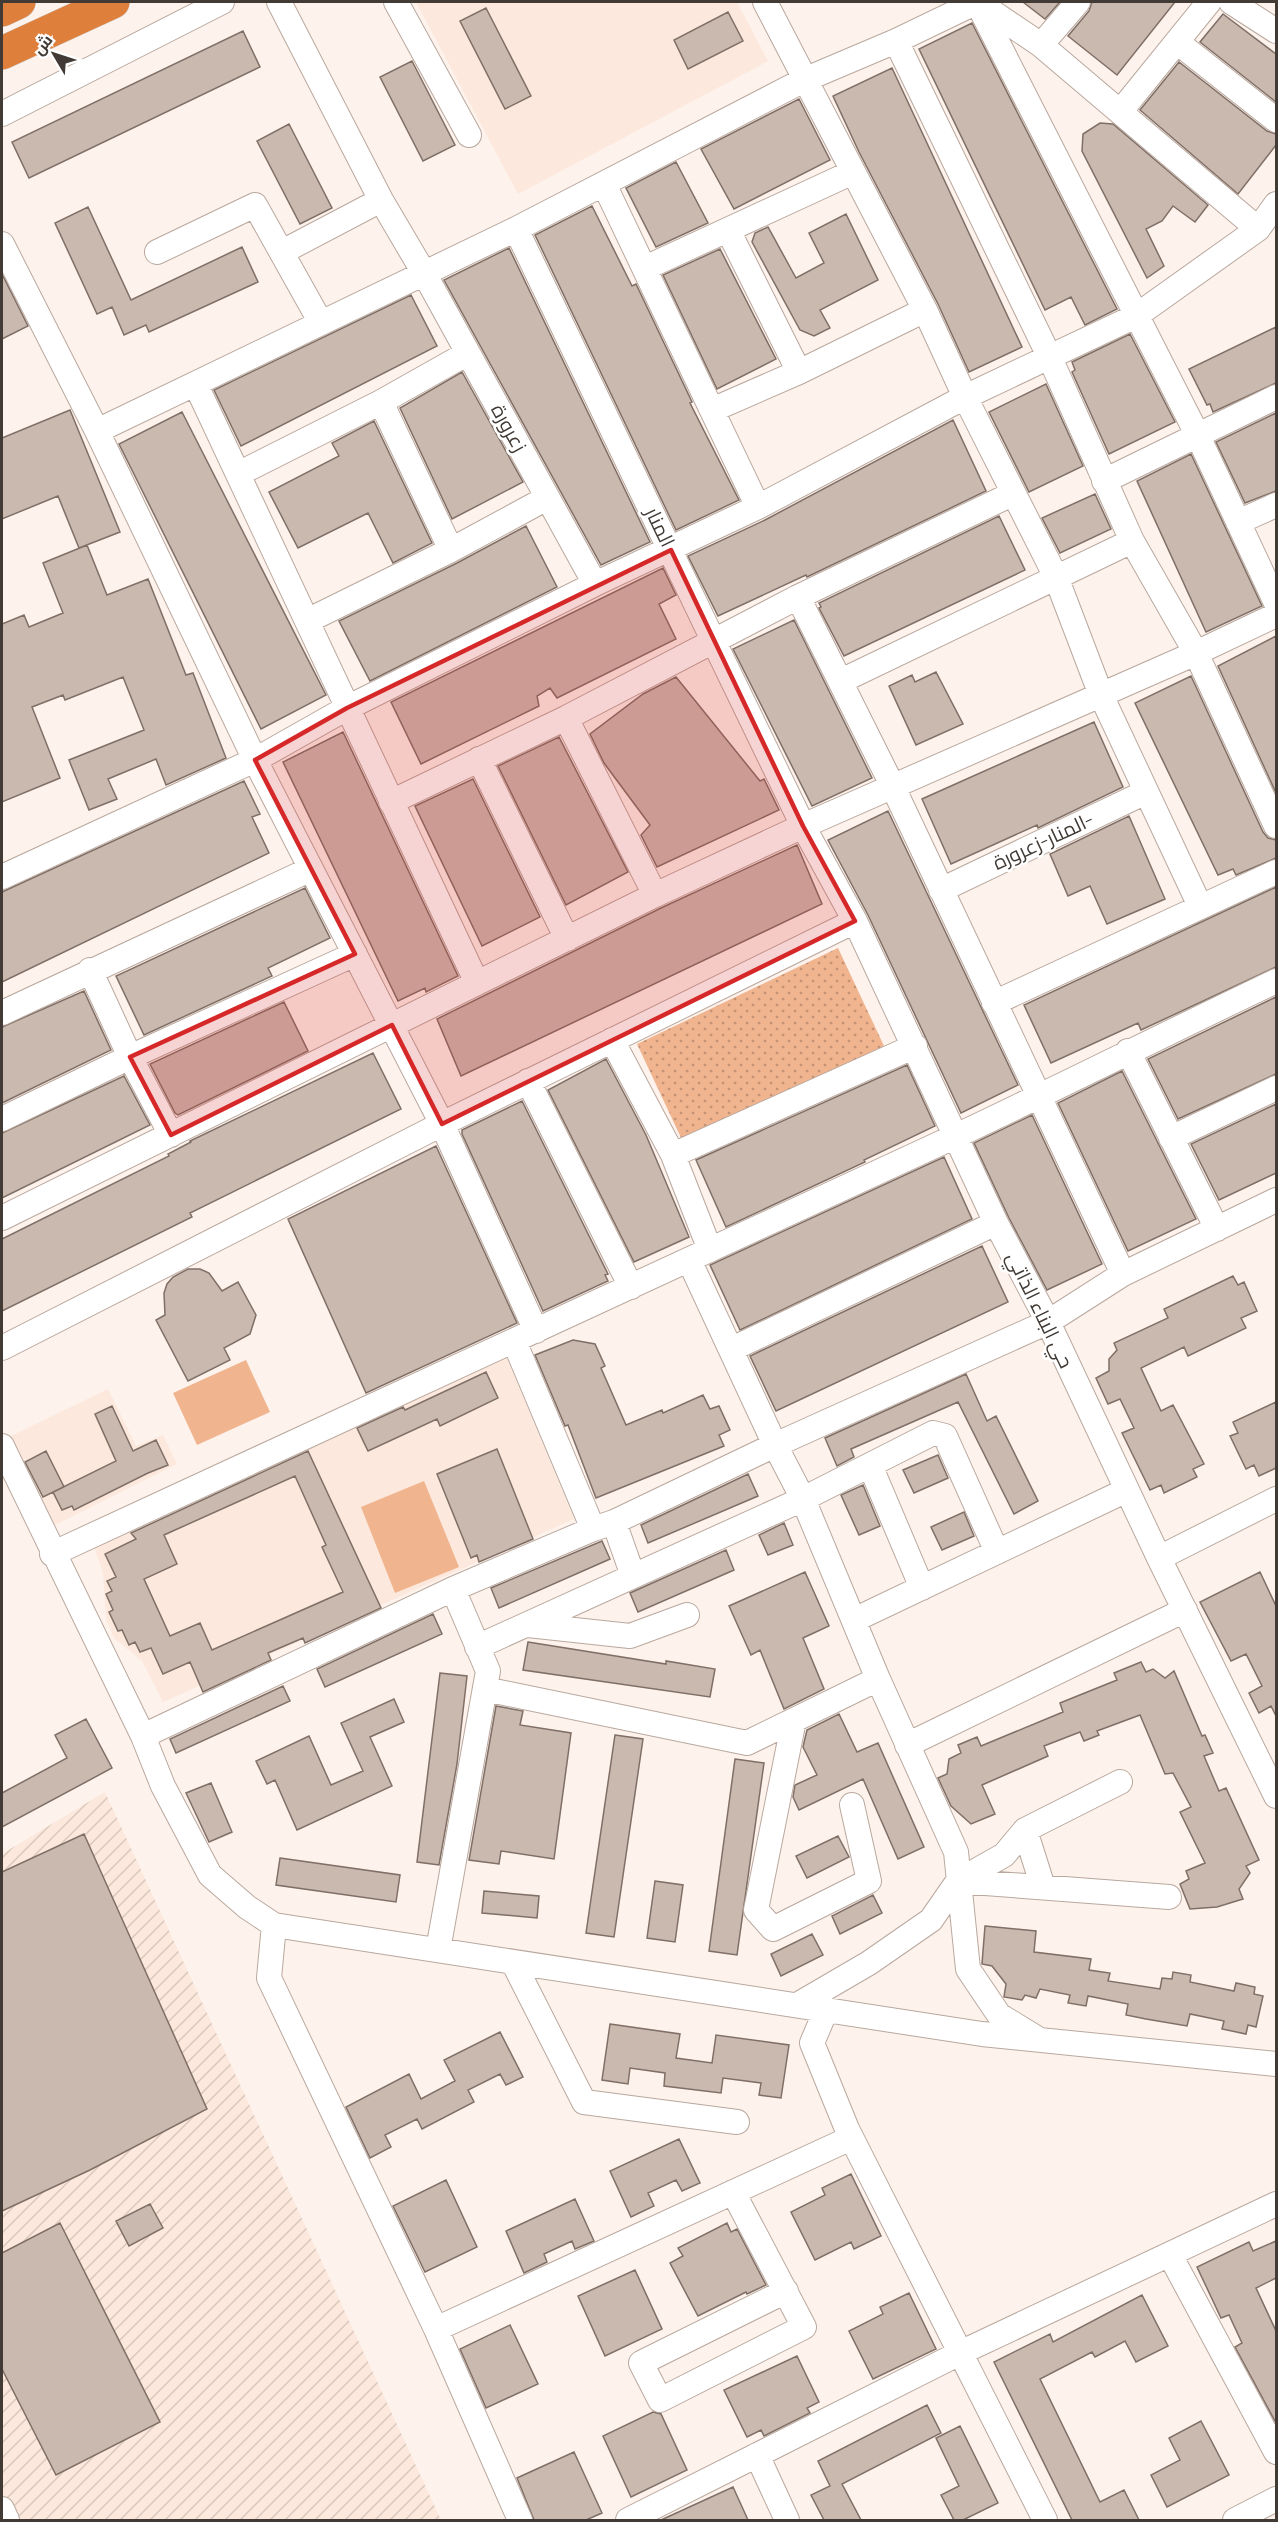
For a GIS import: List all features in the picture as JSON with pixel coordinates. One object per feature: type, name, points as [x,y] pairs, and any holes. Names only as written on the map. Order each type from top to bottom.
[{"type":"highway","points":[[2,10],[19,2]]},
{"type":"highway","points":[[2,53],[114,2]]},
{"type":"street","points":[[2,114],[222,2]]},
{"type":"street","name":"زعرورة","points":[[279,2],[381,200],[424,273],[595,584]]},
{"type":"street","points":[[396,2],[469,135]]},
{"type":"street","points":[[765,2],[925,310],[1012,494],[1056,577],[1101,695],[1200,906]]},
{"type":"street","points":[[977,2],[1041,45],[1258,229]]},
{"type":"street","points":[[97,432],[516,229],[804,80],[896,41],[977,2]]},
{"type":"street","points":[[977,2],[1198,436],[1276,603]]},
{"type":"street","points":[[1041,45],[1078,2]]},
{"type":"street","points":[[1120,112],[1209,2]]},
{"type":"street","points":[[1231,2],[1276,31]]},
{"type":"street","points":[[896,41],[1050,358],[1132,541],[1196,653],[1276,826]]},
{"type":"street","points":[[1177,42],[1276,120]]},
{"type":"street","points":[[645,268],[853,171]]},
{"type":"street","points":[[604,184],[758,507]]},
{"type":"street","points":[[282,252],[381,200]]},
{"type":"street","points":[[2,877],[255,760],[347,708],[595,584],[758,507],[965,397],[1136,316],[1258,229],[1276,204]]},
{"type":"street","points":[[157,252],[255,205],[321,323]]},
{"type":"street","name":"المنار","points":[[516,229],[803,826]]},
{"type":"street","points":[[728,230],[799,372]]},
{"type":"street","points":[[5,259],[97,432],[255,760],[442,1124],[536,1331]]},
{"type":"street","points":[[712,410],[799,372],[925,310]]},
{"type":"street","points":[[238,474],[381,402],[468,353]]},
{"type":"street","points":[[196,384],[477,983]]},
{"type":"street","points":[[1104,481],[1276,397]]},
{"type":"street","points":[[381,402],[451,550]]},
{"type":"street","points":[[391,802],[566,718],[798,597],[1012,494]]},
{"type":"street","points":[[307,621],[451,550],[547,498]]},
{"type":"street","points":[[1238,522],[1276,505]]},
{"type":"street","points":[[841,681],[1132,541]]},
{"type":"street","points":[[798,597],[893,787],[1124,1274]]},
{"type":"street","points":[[2,1218],[656,895],[803,826],[1196,653],[1276,615]]},
{"type":"street","points":[[566,718],[656,895]]},
{"type":"street","points":[[479,759],[567,939]]},
{"type":"street","name":"المنار-زعرورة-","points":[[940,890],[1146,792]]},
{"type":"street","name":"حي البناء الذاتي","points":[[803,826],[855,921],[996,1223],[1047,1322],[1159,1558],[1270,1766],[1276,1796]]},
{"type":"street","points":[[2,1012],[311,868]]},
{"type":"street","points":[[994,1003],[1276,872]]},
{"type":"street","points":[[2,1348],[442,1124],[855,921]]},
{"type":"street","points":[[2,1119],[130,1057],[355,954]]},
{"type":"street","points":[[90,970],[130,1057],[171,1134]]},
{"type":"street","points":[[52,1554],[956,1136],[1276,981]]},
{"type":"street","points":[[612,1040],[673,1155],[699,1255],[732,1348],[775,1445],[803,1499],[878,1679],[956,1852],[968,1969],[999,2015],[1041,2040]]},
{"type":"street","points":[[673,1155],[915,1046]]},
{"type":"street","points":[[1128,1051],[1217,1229]]},
{"type":"street","points":[[528,1081],[631,1287]]},
{"type":"street","points":[[1171,1138],[1276,1088]]},
{"type":"street","points":[[143,1736],[453,1589],[604,1526],[775,1445],[1047,1322],[1124,1274],[1276,1200]]},
{"type":"street","points":[[732,1348],[996,1223]]},
{"type":"street","points":[[514,1341],[604,1526],[633,1576]]},
{"type":"street","points":[[477,1647],[803,1499],[933,1433],[945,1436],[998,1552]]},
{"type":"street","points":[[2,1446],[52,1554],[143,1736],[163,1786],[210,1875],[247,1907],[274,1925],[797,2006],[1041,2040],[1276,2064]]},
{"type":"street","points":[[870,1465],[922,1588]]},
{"type":"street","points":[[854,1620],[1127,1490]]},
{"type":"street","points":[[1159,1558],[1276,1499]]},
{"type":"street","points":[[438,1950],[488,1671],[453,1589]]},
{"type":"street","points":[[907,1745],[1185,1610]]},
{"type":"street","points":[[525,1624],[630,1636],[687,1615]]},
{"type":"street","points":[[485,1689],[747,1743],[878,1679]]},
{"type":"street","points":[[794,1720],[756,1910],[773,1929],[869,1881],[852,1805]]},
{"type":"street","points":[[797,2006],[869,1963],[931,1920],[958,1881],[1004,1855],[1025,1830],[1120,1782]]},
{"type":"street","points":[[1025,1830],[1043,1887]]},
{"type":"street","points":[[958,1881],[1169,1897]]},
{"type":"street","points":[[274,1925],[269,1978],[436,2329],[520,2520]]},
{"type":"street","points":[[513,1962],[584,2102],[737,2122]]},
{"type":"street","points":[[826,2010],[812,2043],[851,2138],[1045,2520]]},
{"type":"street","points":[[436,2329],[851,2138]]},
{"type":"street","points":[[733,2192],[786,2291],[804,2327],[660,2400],[641,2363],[786,2291]]},
{"type":"street","points":[[628,2520],[960,2353],[1276,2204]]},
{"type":"street","points":[[1170,2254],[1276,2452]]},
{"type":"street","points":[[757,2455],[787,2520]]},
{"type":"street","points":[[1235,2520],[1276,2499]]},
{"type":"street","points":[[2,2509],[7,2520]]},
{"type":"highlighted area","points":[[671,550],[803,826],[855,921],[442,1124],[392,1025],[171,1135],[130,1057],[355,954],[255,760],[347,708]]},
{"type":"shaded area","points":[[416,2],[737,2],[768,61],[518,194]]},
{"type":"shaded area","points":[[838,948],[884,1046],[683,1142],[637,1044]]},
{"type":"shaded area","points":[[505,1354],[574,1519],[163,1702],[142,1661],[114,1638],[106,1618],[103,1572],[93,1544]]},
{"type":"shaded area","points":[[246,1360],[270,1412],[197,1445],[173,1393]]},
{"type":"shaded area","points":[[108,1389],[136,1446],[163,1435],[177,1464],[51,1527],[7,1438]]},
{"type":"shaded area","points":[[424,1481],[459,1567],[395,1593],[361,1507]]},
{"type":"shaded area","points":[[105,1792],[441,2520],[2,2520],[2,1854]]},
{"type":"building","points":[[1023,2],[1060,2],[1045,19]]},
{"type":"building","points":[[1092,2],[1175,2],[1117,75],[1068,36],[1089,11]]},
{"type":"building","points":[[486,8],[531,96],[505,109],[460,21]]},
{"type":"building","points":[[728,12],[743,41],[688,69],[674,40]]},
{"type":"building","points":[[1223,14],[1276,54],[1276,102],[1200,42]]},
{"type":"building","points":[[972,23],[1117,309],[1085,325],[1071,297],[1045,310],[919,49]]},
{"type":"building","points":[[243,31],[260,67],[29,178],[12,142]]},
{"type":"building","points":[[412,61],[455,145],[423,161],[380,77]]},
{"type":"building","points":[[1179,62],[1267,131],[1276,134],[1276,145],[1238,194],[1140,110]]},
{"type":"building","points":[[892,68],[1022,347],[969,372],[938,304],[859,152],[833,96]]},
{"type":"building","points":[[799,99],[830,160],[734,209],[701,149]]},
{"type":"building","points":[[1100,123],[1113,124],[1208,205],[1195,222],[1173,206],[1162,221],[1146,229],[1164,266],[1147,278],[1082,151],[1083,134]]},
{"type":"building","points":[[289,124],[332,208],[300,224],[257,141]]},
{"type":"building","points":[[676,162],[708,223],[656,247],[626,188]]},
{"type":"building","points":[[592,206],[632,286],[636,284],[692,402],[690,403],[739,500],[676,530],[535,235]]},
{"type":"building","points":[[88,207],[131,300],[242,247],[258,282],[149,332],[146,325],[124,335],[112,307],[97,314],[55,223]]},
{"type":"building","points":[[846,214],[878,280],[820,310],[830,328],[814,336],[800,330],[752,242],[755,233],[768,227],[796,278],[824,263],[809,233]]},
{"type":"building","points":[[509,248],[650,542],[601,565],[444,280]]},
{"type":"building","points":[[720,249],[776,359],[717,389],[663,275]]},
{"type":"building","points":[[2,274],[28,326],[2,339]]},
{"type":"building","points":[[411,295],[437,346],[241,446],[214,390]]},
{"type":"building","points":[[1276,327],[1276,383],[1213,412],[1210,404],[1207,405],[1189,369]]},
{"type":"building","points":[[1130,334],[1175,422],[1109,454],[1072,372],[1075,370],[1072,362]]},
{"type":"building","points":[[462,372],[523,482],[452,519],[400,408]]},
{"type":"building","points":[[1046,384],[1083,466],[1029,492],[989,412]]},
{"type":"building","points":[[70,410],[120,532],[79,548],[58,496],[2,519],[2,438]]},
{"type":"building","points":[[182,412],[326,695],[261,729],[119,444]]},
{"type":"building","points":[[1276,413],[1276,491],[1245,503],[1216,442]]},
{"type":"building","points":[[953,420],[986,491],[807,577],[806,575],[718,616],[688,556],[765,520]]},
{"type":"building","points":[[374,421],[432,543],[393,563],[368,513],[298,548],[269,492],[339,456],[332,443]]},
{"type":"building","points":[[1191,454],[1262,606],[1206,632],[1137,481]]},
{"type":"building","points":[[1095,494],[1111,529],[1060,553],[1042,518]]},
{"type":"building","points":[[999,516],[1025,570],[844,656],[819,608],[821,607],[819,603]]},
{"type":"building","points":[[526,526],[557,587],[370,681],[339,621]]},
{"type":"building","points":[[87,545],[107,595],[148,579],[186,675],[193,673],[226,758],[166,785],[156,759],[108,779],[117,799],[89,810],[69,760],[144,730],[123,677],[65,700],[63,695],[32,707],[60,778],[2,802],[2,624],[24,615],[29,627],[63,613],[43,563]]},
{"type":"building","points":[[663,568],[676,595],[659,604],[676,639],[557,698],[550,688],[537,696],[539,706],[421,764],[391,702]]},
{"type":"building","points":[[794,620],[872,778],[812,806],[733,649]]},
{"type":"building","points":[[1276,636],[1276,793],[1218,666]]},
{"type":"building","points":[[936,672],[963,724],[916,745],[889,686],[912,675],[915,682]]},
{"type":"building","points":[[1191,676],[1263,832],[1268,838],[1276,840],[1276,858],[1236,875],[1233,869],[1218,875],[1135,703]]},
{"type":"building","points":[[676,677],[760,781],[764,779],[779,810],[657,867],[641,835],[650,825],[604,763],[590,734],[643,694]]},
{"type":"building","points":[[1094,722],[1123,787],[1038,828],[1037,825],[951,864],[922,799]]},
{"type":"building","points":[[343,732],[458,976],[426,992],[425,988],[398,1001],[283,762]]},
{"type":"building","points":[[559,737],[628,872],[566,905],[498,766]]},
{"type":"building","points":[[473,779],[540,917],[482,946],[415,806]]},
{"type":"building","points":[[244,781],[260,814],[252,817],[269,853],[2,982],[2,892]]},
{"type":"building","points":[[888,811],[1018,1085],[961,1113],[868,915],[828,840]]},
{"type":"building","points":[[1129,816],[1165,899],[1107,924],[1090,886],[1068,896],[1050,854]]},
{"type":"building","points":[[797,845],[822,904],[461,1076],[437,1019],[661,908]]},
{"type":"building","points":[[1276,887],[1276,967],[1141,1030],[1138,1023],[1051,1063],[1024,1005]]},
{"type":"building","points":[[305,888],[330,938],[268,968],[272,976],[144,1035],[116,976]]},
{"type":"building","points":[[84,991],[111,1050],[2,1103],[2,1027]]},
{"type":"building","points":[[1276,997],[1276,1074],[1178,1119],[1148,1059]]},
{"type":"building","points":[[284,1002],[308,1051],[178,1115],[175,1113],[150,1064]]},
{"type":"building","points":[[373,1053],[401,1109],[190,1213],[192,1217],[2,1311],[2,1239],[169,1156],[168,1154],[190,1141]]},
{"type":"building","points":[[606,1059],[646,1135],[689,1237],[634,1262],[548,1090]]},
{"type":"building","points":[[907,1065],[935,1126],[864,1160],[865,1162],[726,1227],[696,1160]]},
{"type":"building","points":[[1122,1071],[1196,1219],[1128,1251],[1058,1103]]},
{"type":"building","points":[[124,1076],[150,1125],[2,1198],[2,1133]]},
{"type":"building","points":[[522,1101],[608,1274],[605,1275],[608,1281],[543,1311],[462,1134],[462,1130]]},
{"type":"building","points":[[1276,1104],[1276,1173],[1219,1200],[1191,1144]]},
{"type":"building","points":[[1032,1115],[1102,1264],[1047,1290],[1009,1218],[974,1143]]},
{"type":"building","points":[[436,1146],[517,1323],[366,1393],[288,1219]]},
{"type":"building","points":[[944,1157],[972,1219],[740,1330],[710,1265]]},
{"type":"building","points":[[982,1246],[1008,1302],[776,1411],[750,1356]]},
{"type":"building","points":[[188,1269],[200,1269],[209,1273],[222,1291],[238,1282],[256,1315],[250,1334],[224,1348],[230,1360],[188,1381],[156,1320],[165,1315],[164,1293],[167,1284],[173,1277]]},
{"type":"building","points":[[1233,1276],[1238,1285],[1244,1282],[1257,1311],[1241,1318],[1246,1328],[1188,1356],[1184,1347],[1141,1368],[1161,1411],[1173,1405],[1204,1464],[1193,1469],[1197,1477],[1164,1493],[1161,1485],[1150,1490],[1122,1433],[1134,1428],[1120,1399],[1108,1404],[1096,1378],[1109,1371],[1109,1359],[1117,1350],[1114,1343],[1168,1318],[1164,1309]]},
{"type":"building","points":[[573,1340],[595,1344],[605,1366],[601,1368],[626,1425],[662,1410],[663,1413],[703,1395],[710,1409],[719,1406],[730,1430],[719,1435],[724,1446],[596,1498],[568,1425],[565,1426],[535,1355]]},
{"type":"building","points":[[486,1372],[498,1398],[440,1426],[437,1419],[368,1451],[357,1428],[403,1407],[405,1410]]},
{"type":"building","points":[[966,1374],[987,1421],[996,1416],[1038,1501],[1014,1514],[958,1402],[851,1449],[854,1457],[837,1466],[825,1438]]},
{"type":"building","points":[[1276,1402],[1276,1468],[1259,1476],[1254,1465],[1246,1469],[1230,1436],[1238,1433],[1233,1422]]},
{"type":"building","points":[[112,1406],[133,1451],[156,1440],[168,1465],[74,1510],[72,1506],[62,1510],[53,1492],[116,1461],[95,1414]]},
{"type":"building","points":[[497,1449],[533,1539],[479,1562],[477,1555],[471,1558],[437,1474]]},
{"type":"building","points":[[46,1451],[64,1487],[43,1497],[25,1462]]},
{"type":"building","points":[[308,1451],[381,1608],[305,1643],[303,1638],[268,1653],[271,1660],[203,1692],[190,1662],[163,1674],[151,1648],[140,1652],[135,1642],[129,1645],[122,1630],[118,1631],[109,1612],[113,1610],[106,1594],[112,1591],[107,1581],[116,1577],[105,1554],[136,1539],[131,1533]],"holes":[[[295,1476],[326,1545],[322,1547],[343,1592],[212,1650],[200,1623],[170,1636],[144,1579],[177,1564],[164,1535]]]},
{"type":"building","points":[[938,1455],[948,1478],[914,1493],[903,1470]]},
{"type":"building","points":[[748,1474],[758,1496],[648,1543],[641,1525]]},
{"type":"building","points":[[863,1485],[880,1526],[859,1535],[841,1495]]},
{"type":"building","points":[[964,1512],[974,1536],[942,1550],[931,1527]]},
{"type":"building","points":[[784,1523],[793,1545],[768,1555],[759,1535]]},
{"type":"building","points":[[602,1541],[610,1559],[499,1608],[491,1588]]},
{"type":"building","points":[[726,1550],[734,1570],[638,1612],[630,1593]]},
{"type":"building","points":[[805,1572],[829,1626],[803,1638],[824,1689],[784,1709],[760,1650],[751,1655],[729,1606]]},
{"type":"building","points":[[1260,1572],[1276,1606],[1276,1716],[1271,1706],[1259,1713],[1249,1693],[1262,1686],[1246,1654],[1231,1661],[1200,1602]]},
{"type":"building","points":[[433,1614],[442,1634],[325,1687],[317,1669]]},
{"type":"building","points":[[528,1642],[666,1664],[666,1661],[715,1669],[710,1697],[523,1670]]},
{"type":"building","points":[[1141,1662],[1146,1672],[1153,1669],[1165,1678],[1174,1671],[1202,1736],[1205,1735],[1213,1753],[1204,1756],[1219,1791],[1226,1788],[1259,1860],[1246,1866],[1250,1873],[1239,1889],[1243,1899],[1217,1907],[1190,1909],[1180,1884],[1189,1879],[1186,1871],[1205,1863],[1180,1812],[1191,1807],[1173,1773],[1165,1774],[1140,1715],[1097,1731],[1099,1735],[1084,1741],[1080,1732],[1044,1746],[1048,1756],[982,1785],[995,1814],[971,1824],[951,1806],[938,1778],[947,1774],[949,1759],[961,1753],[958,1745],[977,1737],[981,1746],[1063,1712],[1060,1703],[1117,1680],[1114,1673]]},
{"type":"building","points":[[440,1673],[467,1676],[457,1764],[439,1865],[417,1862]]},
{"type":"building","points":[[283,1686],[290,1701],[176,1753],[170,1739]]},
{"type":"building","points":[[394,1699],[404,1722],[370,1737],[392,1786],[297,1830],[275,1780],[267,1784],[256,1761],[309,1736],[331,1785],[363,1771],[341,1723]]},
{"type":"building","points":[[496,1706],[523,1711],[520,1725],[571,1733],[554,1859],[501,1851],[499,1864],[469,1860]]},
{"type":"building","points":[[839,1714],[857,1752],[878,1743],[924,1847],[898,1859],[863,1779],[799,1810],[793,1797],[795,1785],[817,1775],[803,1747],[807,1730]]},
{"type":"building","points":[[86,1719],[112,1768],[2,1827],[2,1793],[67,1758],[55,1735]]},
{"type":"building","points":[[615,1735],[643,1739],[614,1937],[586,1933]]},
{"type":"building","points":[[735,1759],[764,1763],[737,1955],[709,1951]]},
{"type":"building","points":[[211,1783],[232,1832],[209,1842],[186,1793]]},
{"type":"building","points":[[84,1834],[207,2109],[90,2170],[2,2211],[2,1872]]},
{"type":"building","points":[[838,1836],[849,1857],[807,1878],[796,1856]]},
{"type":"building","points":[[280,1858],[400,1875],[396,1902],[276,1885]]},
{"type":"building","points":[[655,1881],[683,1885],[675,1942],[647,1938]]},
{"type":"building","points":[[484,1891],[539,1896],[537,1918],[482,1913]]},
{"type":"building","points":[[873,1895],[882,1913],[840,1934],[832,1916]]},
{"type":"building","points":[[985,1926],[1036,1931],[1034,1952],[1091,1959],[1089,1970],[1110,1973],[1108,1981],[1160,1989],[1162,1978],[1172,1979],[1173,1972],[1191,1975],[1190,1982],[1234,1991],[1236,1983],[1255,1987],[1254,1994],[1263,1996],[1256,2027],[1248,2025],[1246,2034],[1222,2029],[1224,2021],[1190,2014],[1187,2026],[1146,2019],[1126,2015],[1128,2004],[1088,1996],[1086,2006],[1068,2003],[1070,1995],[1040,1989],[1036,1998],[1025,1995],[1022,2000],[1004,1997],[1006,1984],[992,1966],[982,1964]]},
{"type":"building","points":[[812,1934],[823,1955],[781,1976],[771,1954]]},
{"type":"building","points":[[610,2024],[680,2034],[676,2058],[712,2063],[716,2035],[789,2045],[781,2098],[759,2095],[761,2083],[723,2078],[721,2093],[664,2086],[665,2073],[630,2068],[628,2084],[602,2080]]},
{"type":"building","points":[[500,2032],[523,2077],[506,2085],[500,2074],[468,2090],[474,2102],[422,2129],[417,2119],[385,2135],[391,2147],[370,2158],[346,2107],[409,2074],[421,2099],[455,2081],[444,2060]]},
{"type":"building","points":[[679,2139],[700,2183],[682,2191],[676,2180],[648,2193],[654,2206],[631,2217],[610,2171]]},
{"type":"building","points":[[851,2174],[881,2236],[854,2249],[851,2242],[815,2260],[791,2212],[825,2195],[822,2188]]},
{"type":"building","points":[[446,2180],[477,2247],[425,2272],[393,2206]]},
{"type":"building","points":[[575,2199],[594,2241],[575,2249],[572,2241],[544,2254],[547,2262],[524,2273],[506,2231]]},
{"type":"building","points":[[150,2204],[163,2228],[129,2246],[116,2221]]},
{"type":"building","points":[[60,2223],[160,2422],[56,2475],[2,2369],[2,2253]]},
{"type":"building","points":[[727,2223],[731,2232],[737,2229],[766,2285],[747,2294],[746,2292],[698,2316],[670,2263],[683,2256],[678,2248]]},
{"type":"building","points":[[1276,2241],[1276,2278],[1256,2288],[1276,2331],[1276,2423],[1235,2347],[1242,2343],[1229,2315],[1221,2318],[1197,2267],[1249,2242],[1253,2251]]},
{"type":"building","points":[[635,2270],[662,2329],[605,2356],[578,2296]]},
{"type":"building","points":[[909,2293],[936,2349],[873,2379],[849,2331],[883,2314],[880,2307]]},
{"type":"building","points":[[1142,2295],[1168,2346],[1136,2362],[1125,2341],[1095,2357],[1092,2352],[1040,2379],[1100,2502],[1124,2490],[1139,2520],[1072,2520],[994,2362],[1050,2334],[1053,2342]]},
{"type":"building","points":[[510,2325],[538,2384],[486,2408],[460,2349]]},
{"type":"building","points":[[797,2356],[819,2402],[807,2408],[810,2413],[764,2436],[761,2430],[747,2437],[724,2390]]},
{"type":"building","points":[[927,2405],[941,2433],[842,2484],[861,2520],[824,2520],[811,2495],[830,2486],[818,2461]]},
{"type":"building","points":[[653,2412],[661,2414],[687,2470],[631,2497],[603,2436]]},
{"type":"building","points":[[1201,2421],[1229,2475],[1167,2507],[1151,2475],[1180,2460],[1169,2438]]},
{"type":"building","points":[[960,2426],[998,2503],[963,2520],[954,2520],[941,2495],[959,2486],[936,2438]]},
{"type":"building","points":[[574,2452],[602,2513],[586,2520],[534,2520],[517,2478]]},
{"type":"building","points":[[733,2487],[748,2520],[661,2520]]}]
